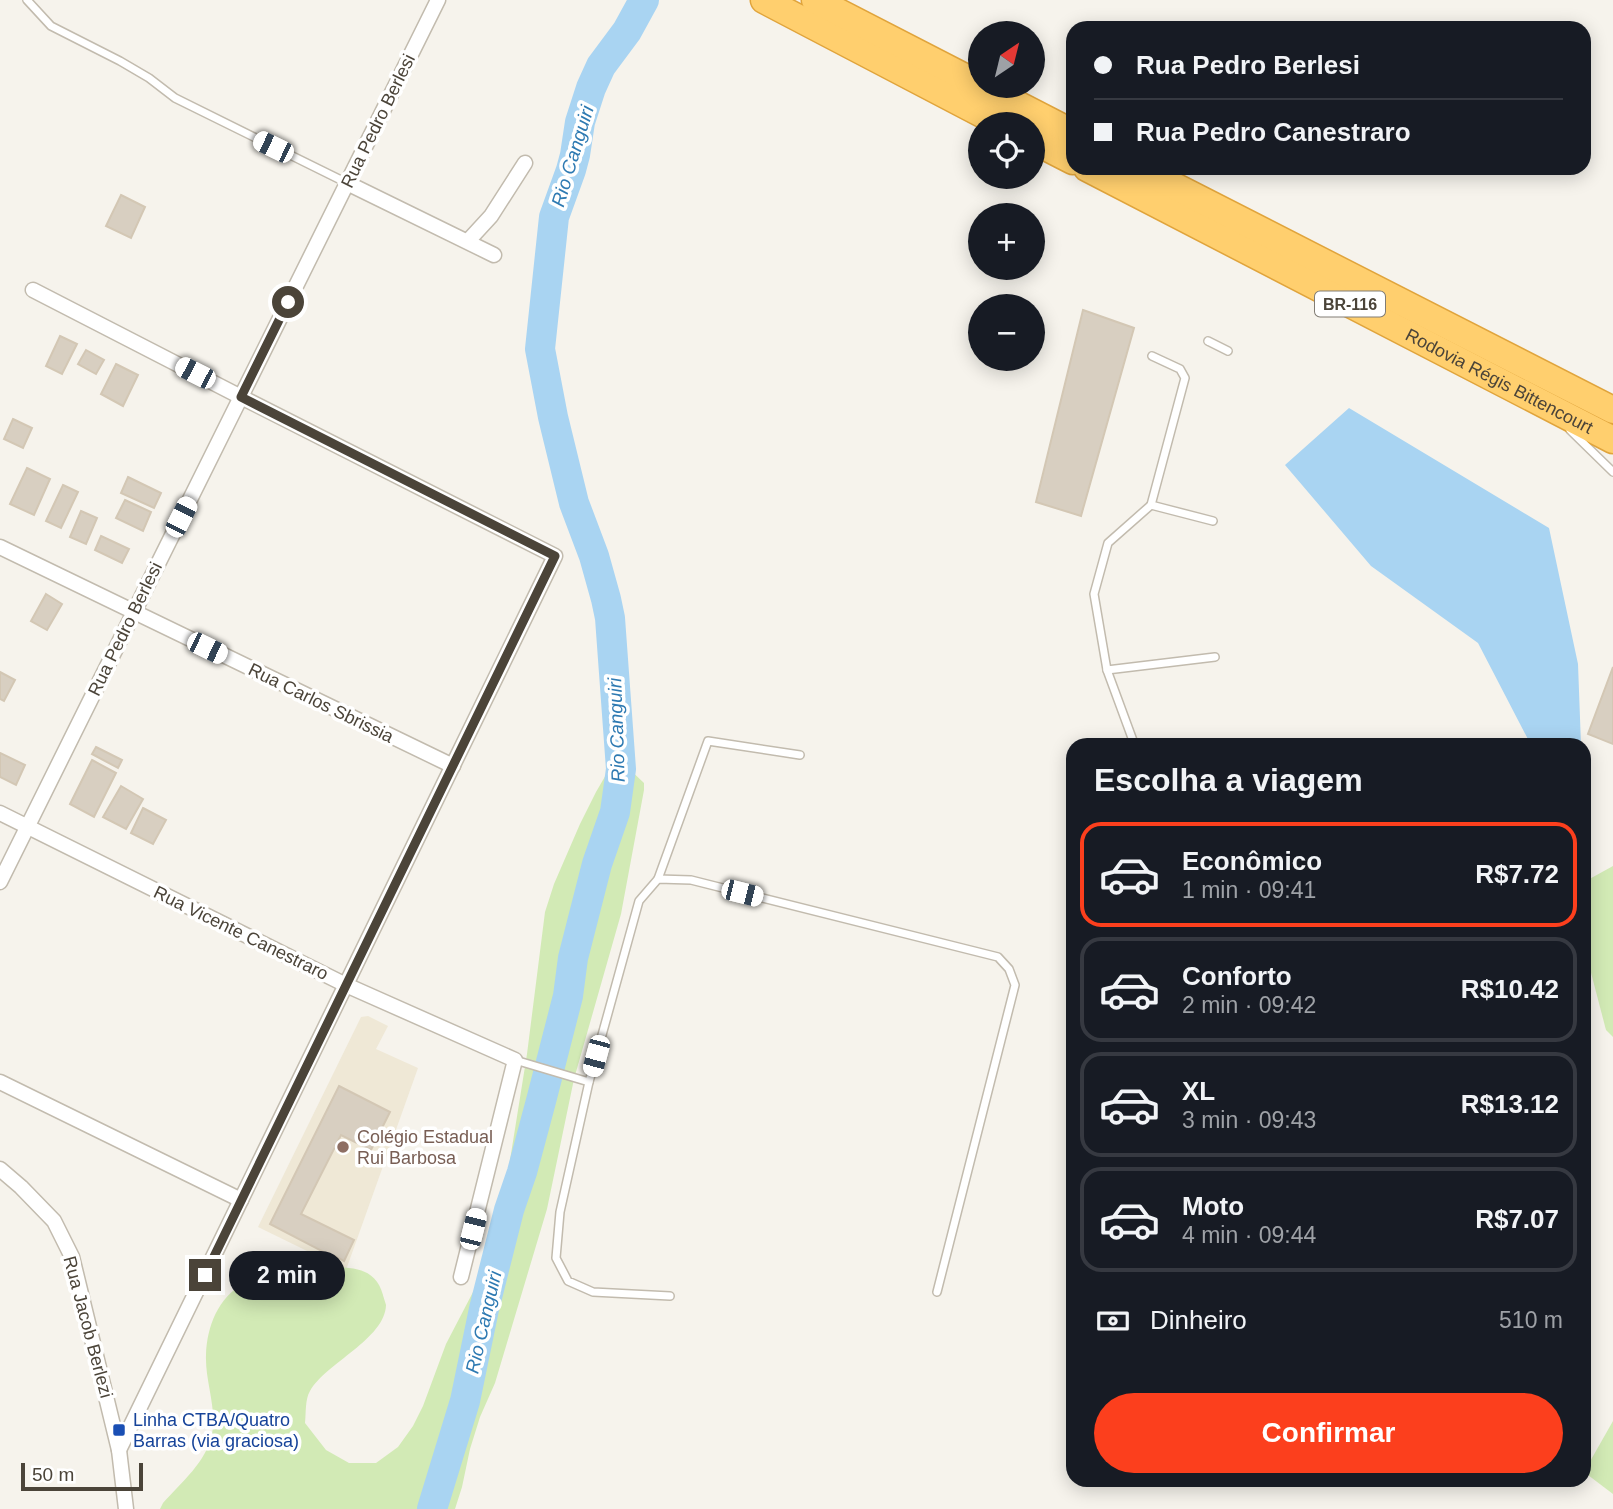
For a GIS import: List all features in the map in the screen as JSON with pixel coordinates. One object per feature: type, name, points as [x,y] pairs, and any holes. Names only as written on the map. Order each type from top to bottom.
[{"type":"highway","points":[[764,0],[978,112]]},
{"type":"highway","points":[[816,0],[968,78]]},
{"type":"highway","points":[[1006,98],[1066,129]]},
{"type":"highway","points":[[1045,147],[1066,157]]},
{"type":"highway","name":"Rodovia Régis Bittencourt","points":[[1101,175],[1613,440]]},
{"type":"highway","name":"Rodovia Régis Bittencourt","points":[[1153,175],[1613,411]]},
{"type":"street","name":"Rua Pedro Berlesi","points":[[0,882],[438,0]]},
{"type":"street","points":[[468,241],[491,216],[525,163]]},
{"type":"street","points":[[347,183],[494,255]]},
{"type":"street","points":[[33,290],[555,556],[119,1450]]},
{"type":"street","name":"Rua Carlos Sbrissia","points":[[0,547],[453,766]]},
{"type":"street","name":"Rua Vicente Canestraro","points":[[0,813],[346,985],[520,1061]]},
{"type":"street","points":[[461,1277],[520,1061]]},
{"type":"street","points":[[0,1082],[241,1200]]},
{"type":"street","name":"Rua Jacob Berlezi","points":[[0,1169],[22,1187],[54,1221],[72,1257],[119,1450],[126,1509]]},
{"type":"lane","points":[[27,0],[51,26],[120,61],[175,98],[347,183]]},
{"type":"lane","points":[[1208,341],[1228,351]]},
{"type":"lane","points":[[1132,738],[1107,670],[1094,594],[1108,543],[1151,505],[1185,378],[1180,369],[1152,356]]},
{"type":"lane","points":[[1535,400],[1570,429],[1613,472]]},
{"type":"lane","points":[[1151,505],[1213,521]]},
{"type":"lane","points":[[1107,670],[1215,657]]},
{"type":"lane","points":[[670,1296],[593,1292],[568,1281],[556,1258],[560,1212],[589,1082],[639,901],[658,879],[708,741],[800,755]]},
{"type":"lane","points":[[658,879],[691,880],[998,957],[1009,969],[1015,985],[937,1292]]},
{"type":"lane","points":[[520,1061],[589,1082]]},
{"type":"shaded area","name":"Colégio Estadual Rui Barbosa","points":[[368,1016],[388,1026],[376,1049],[418,1068],[346,1270],[258,1227],[361,1017]]},
{"type":"green space","points":[[614,761],[625,765],[644,783],[621,914],[574,1079],[547,1209],[495,1383],[470,1449],[455,1509],[160,1509],[199,1462],[209,1444],[213,1424],[206,1365],[209,1334],[216,1314],[227,1296],[250,1280],[329,1267],[355,1269],[371,1275],[378,1283],[386,1303],[383,1317],[366,1340],[328,1371],[310,1391],[306,1402],[305,1423],[326,1450],[349,1463],[376,1463],[398,1447],[413,1426],[446,1344],[485,1269],[494,1244],[527,1054],[545,912],[580,824]]},
{"type":"green space","points":[[1613,866],[1613,1037],[1606,1030],[1591,973],[1591,878]]},
{"type":"green space","points":[[1613,1421],[1613,1494],[1591,1477],[1591,1460]]},
{"type":"water","points":[[1349,408],[1549,528],[1578,664],[1581,738],[1527,738],[1478,643],[1371,566],[1285,465]]},
{"type":"building","points":[[121,195],[145,207],[131,238],[106,226]]},
{"type":"building","points":[[1083,310],[1134,328],[1081,516],[1036,502]]},
{"type":"building","points":[[60,336],[77,344],[62,374],[46,366]]},
{"type":"building","points":[[86,350],[104,360],[96,374],[78,364]]},
{"type":"building","points":[[116,364],[138,375],[123,406],[101,394]]},
{"type":"building","points":[[13,419],[32,428],[23,448],[4,439]]},
{"type":"building","points":[[27,468],[50,479],[34,515],[10,504]]},
{"type":"building","points":[[128,477],[161,493],[154,508],[121,493]]},
{"type":"building","points":[[63,485],[78,492],[61,528],[46,521]]},
{"type":"building","points":[[125,500],[151,512],[143,531],[116,518]]},
{"type":"building","points":[[81,511],[97,518],[86,544],[70,537]]},
{"type":"building","points":[[101,536],[129,549],[122,563],[95,550]]},
{"type":"building","points":[[46,594],[62,604],[47,630],[31,621]]},
{"type":"building","points":[[1613,667],[1613,744],[1588,734]]},
{"type":"building","points":[[0,672],[15,680],[4,701],[0,699]]},
{"type":"building","points":[[96,747],[122,760],[118,768],[92,754]]},
{"type":"building","points":[[0,753],[25,765],[16,785],[0,777]]},
{"type":"building","points":[[92,760],[116,773],[94,817],[70,804]]},
{"type":"building","points":[[121,786],[143,799],[126,829],[103,817]]},
{"type":"building","points":[[143,808],[166,820],[153,844],[131,833]]},
{"type":"building","points":[[339,1086],[390,1112],[371,1150],[341,1135],[301,1214],[354,1240],[344,1261],[335,1256],[332,1262],[321,1256],[324,1252],[270,1224]]},
{"type":"waterway","name":"Rio Canguiri","points":[[432,1509],[465,1401],[484,1309],[509,1210],[522,1172],[568,996],[573,958],[597,864],[615,812],[621,769],[610,618],[594,556],[574,503],[540,349],[554,217],[571,170],[580,122],[601,66],[627,31],[644,0]]},
{"type":"place","name":"Colégio Estadual Rui Barbosa","points":[[343,1147]]},
{"type":"place","name":"Linha CTBA/Quatro Barras (via graciosa)","points":[[119,1430]]},
{"type":"route","points":[[205,1275],[555,556],[241,397],[288,302]]}]
